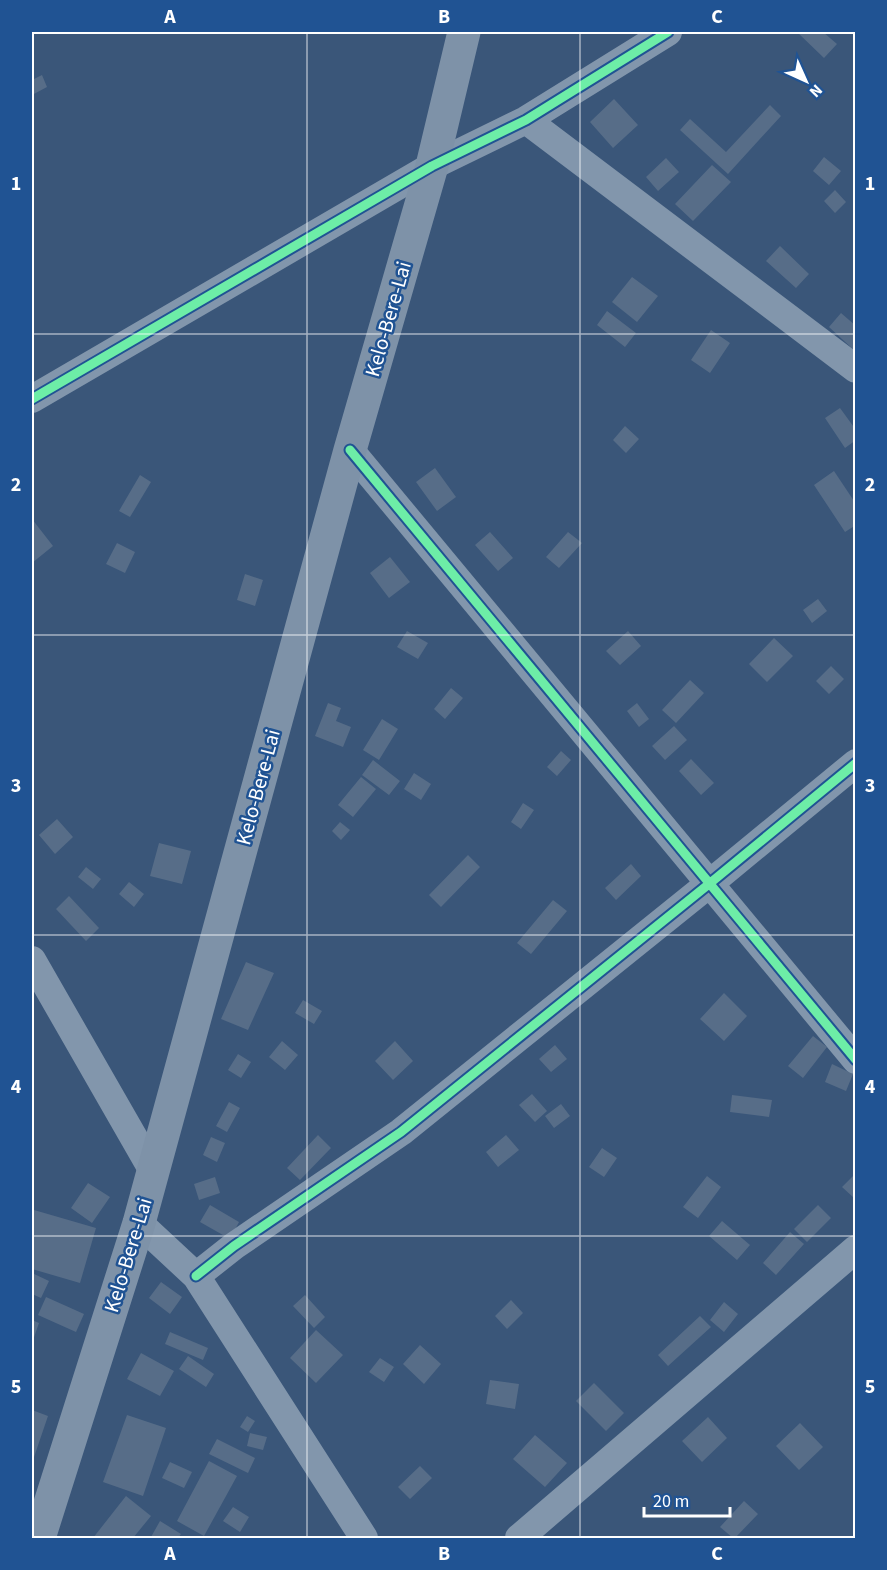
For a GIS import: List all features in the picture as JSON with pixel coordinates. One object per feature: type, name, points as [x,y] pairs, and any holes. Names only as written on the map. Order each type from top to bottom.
[{"type":"main road","name":"Kelo-Bere-Lai","points":[[39,1539],[139,1223],[350,450],[432,166],[464,32]]},
{"type":"street","points":[[32,399],[432,166],[526,120],[668,32]]},
{"type":"street","points":[[526,120],[855,369]]},
{"type":"street","points":[[350,450],[855,1060]]},
{"type":"street","points":[[196,1276],[234,1246],[401,1132],[709,884],[855,763]]},
{"type":"street","points":[[32,960],[153,1171]]},
{"type":"street","points":[[139,1223],[196,1276],[364,1539]]},
{"type":"street","points":[[519,1539],[855,1249]]},
{"type":"building","points":[[797,32],[823,32],[837,44],[824,58]]},
{"type":"building","points":[[42,75],[47,87],[32,95],[32,80]]},
{"type":"building","points":[[614,99],[638,125],[613,148],[590,122]]},
{"type":"building","points":[[770,105],[781,116],[728,174],[680,130],[690,119],[726,152]]},
{"type":"building","points":[[824,157],[841,171],[829,185],[813,171]]},
{"type":"building","points":[[666,158],[679,172],[658,191],[646,177]]},
{"type":"building","points":[[712,165],[731,182],[693,221],[675,204]]},
{"type":"building","points":[[835,190],[846,202],[835,213],[824,201]]},
{"type":"building","points":[[780,246],[809,274],[796,288],[766,261]]},
{"type":"building","points":[[632,277],[658,296],[637,322],[612,302]]},
{"type":"building","points":[[607,311],[636,333],[625,347],[597,325]]},
{"type":"building","points":[[841,313],[856,326],[856,352],[829,327]]},
{"type":"building","points":[[711,330],[730,343],[710,373],[691,360]]},
{"type":"building","points":[[840,408],[856,430],[856,440],[845,448],[825,418]]},
{"type":"building","points":[[625,426],[639,439],[626,453],[613,440]]},
{"type":"building","points":[[435,468],[456,497],[437,511],[416,482]]},
{"type":"building","points":[[834,471],[856,504],[856,525],[845,532],[814,485]]},
{"type":"building","points":[[140,475],[151,482],[130,517],[119,511]]},
{"type":"building","points":[[32,519],[53,546],[32,563]]},
{"type":"building","points":[[490,532],[513,558],[498,571],[475,545]]},
{"type":"building","points":[[568,532],[582,543],[559,568],[546,557]]},
{"type":"building","points":[[117,543],[135,552],[125,573],[106,564]]},
{"type":"building","points":[[390,557],[410,582],[389,598],[370,573]]},
{"type":"building","points":[[245,574],[263,580],[255,606],[237,600]]},
{"type":"building","points":[[818,599],[827,611],[812,623],[803,610]]},
{"type":"building","points":[[407,631],[428,643],[418,659],[397,647]]},
{"type":"building","points":[[628,631],[641,646],[620,665],[606,651]]},
{"type":"building","points":[[774,638],[793,656],[767,682],[749,664]]},
{"type":"building","points":[[831,666],[844,679],[829,694],[816,681]]},
{"type":"building","points":[[690,680],[704,693],[676,723],[662,710]]},
{"type":"building","points":[[451,688],[463,698],[445,719],[434,709]]},
{"type":"building","points":[[328,703],[341,708],[336,721],[351,727],[343,747],[315,736]]},
{"type":"building","points":[[637,703],[649,719],[639,727],[627,711]]},
{"type":"building","points":[[382,719],[398,729],[379,760],[363,750]]},
{"type":"building","points":[[674,726],[687,740],[665,760],[652,746]]},
{"type":"building","points":[[561,751],[571,760],[557,776],[547,767]]},
{"type":"building","points":[[691,759],[714,783],[701,795],[679,771]]},
{"type":"building","points":[[373,760],[400,781],[389,795],[362,775]]},
{"type":"building","points":[[414,773],[431,784],[421,800],[404,789]]},
{"type":"building","points":[[361,777],[376,789],[353,817],[338,805]]},
{"type":"building","points":[[523,803],[534,810],[521,829],[511,822]]},
{"type":"building","points":[[57,819],[73,837],[55,854],[39,835]]},
{"type":"building","points":[[340,822],[350,830],[341,840],[332,831]]},
{"type":"building","points":[[159,843],[191,851],[182,884],[150,876]]},
{"type":"building","points":[[468,855],[480,867],[441,907],[429,895]]},
{"type":"building","points":[[631,864],[641,876],[616,900],[605,888]]},
{"type":"building","points":[[86,867],[101,879],[93,889],[78,877]]},
{"type":"building","points":[[129,882],[144,894],[134,907],[119,894]]},
{"type":"building","points":[[69,896],[99,928],[86,941],[56,909]]},
{"type":"building","points":[[553,900],[567,911],[531,954],[517,943]]},
{"type":"building","points":[[246,962],[274,973],[248,1030],[221,1019]]},
{"type":"building","points":[[724,993],[747,1016],[724,1041],[700,1019]]},
{"type":"building","points":[[303,1000],[322,1011],[314,1024],[295,1013]]},
{"type":"building","points":[[813,1036],[827,1047],[803,1078],[788,1066]]},
{"type":"building","points":[[282,1041],[298,1055],[285,1070],[269,1057]]},
{"type":"building","points":[[395,1041],[413,1061],[393,1080],[375,1061]]},
{"type":"building","points":[[555,1045],[567,1059],[551,1072],[539,1059]]},
{"type":"building","points":[[238,1054],[251,1062],[241,1078],[228,1070]]},
{"type":"building","points":[[832,1064],[853,1074],[846,1091],[825,1082]]},
{"type":"building","points":[[532,1094],[547,1111],[535,1122],[519,1105]]},
{"type":"building","points":[[732,1095],[772,1100],[769,1117],[730,1112]]},
{"type":"building","points":[[229,1102],[240,1108],[227,1132],[216,1126]]},
{"type":"building","points":[[561,1104],[570,1116],[554,1128],[545,1116]]},
{"type":"building","points":[[318,1135],[331,1148],[300,1180],[287,1168]]},
{"type":"building","points":[[506,1135],[519,1150],[498,1167],[486,1152]]},
{"type":"building","points":[[211,1137],[225,1143],[217,1162],[203,1155]]},
{"type":"building","points":[[602,1148],[617,1158],[604,1177],[589,1167]]},
{"type":"building","points":[[856,1173],[856,1196],[854,1198],[842,1187]]},
{"type":"building","points":[[707,1176],[721,1187],[698,1218],[683,1207]]},
{"type":"building","points":[[215,1177],[220,1193],[199,1200],[194,1184]]},
{"type":"building","points":[[88,1183],[110,1197],[92,1223],[71,1208]]},
{"type":"building","points":[[210,1205],[239,1222],[230,1239],[200,1222]]},
{"type":"building","points":[[818,1205],[831,1218],[807,1242],[794,1229]]},
{"type":"building","points":[[34,1210],[96,1228],[80,1283],[32,1269]]},
{"type":"building","points":[[722,1221],[750,1245],[737,1260],[709,1236]]},
{"type":"building","points":[[790,1232],[804,1244],[776,1275],[763,1263]]},
{"type":"building","points":[[32,1273],[49,1281],[41,1298],[32,1294]]},
{"type":"building","points":[[161,1282],[182,1297],[170,1314],[149,1298]]},
{"type":"building","points":[[305,1295],[325,1317],[314,1328],[293,1306]]},
{"type":"building","points":[[46,1297],[84,1314],[76,1332],[38,1315]]},
{"type":"building","points":[[511,1300],[523,1313],[507,1329],[495,1316]]},
{"type":"building","points":[[724,1302],[738,1314],[724,1332],[710,1320]]},
{"type":"building","points":[[700,1316],[711,1327],[668,1366],[658,1355]]},
{"type":"building","points":[[32,1320],[39,1323],[32,1343]]},
{"type":"building","points":[[316,1330],[343,1355],[316,1383],[290,1358]]},
{"type":"building","points":[[170,1332],[208,1348],[203,1360],[165,1344]]},
{"type":"building","points":[[420,1345],[441,1364],[424,1384],[403,1364]]},
{"type":"building","points":[[141,1353],[174,1371],[160,1396],[127,1379]]},
{"type":"building","points":[[188,1356],[214,1374],[206,1387],[179,1369]]},
{"type":"building","points":[[380,1358],[394,1367],[384,1382],[369,1372]]},
{"type":"building","points":[[490,1380],[519,1384],[515,1409],[486,1404]]},
{"type":"building","points":[[594,1383],[624,1413],[606,1431],[576,1401]]},
{"type":"building","points":[[32,1410],[48,1416],[32,1463]]},
{"type":"building","points":[[127,1415],[166,1428],[143,1496],[103,1482]]},
{"type":"building","points":[[247,1416],[255,1421],[248,1432],[240,1427]]},
{"type":"building","points":[[708,1417],[727,1438],[702,1462],[682,1441]]},
{"type":"building","points":[[800,1423],[823,1447],[799,1470],[776,1446]]},
{"type":"building","points":[[250,1433],[267,1437],[263,1450],[247,1446]]},
{"type":"building","points":[[535,1435],[567,1463],[545,1487],[513,1459]]},
{"type":"building","points":[[217,1439],[255,1458],[248,1473],[209,1454]]},
{"type":"building","points":[[209,1461],[237,1476],[204,1536],[177,1521]]},
{"type":"building","points":[[170,1462],[192,1472],[184,1488],[162,1478]]},
{"type":"building","points":[[420,1466],[432,1478],[410,1499],[398,1487]]},
{"type":"building","points":[[126,1496],[151,1516],[133,1538],[93,1538]]},
{"type":"building","points":[[744,1501],[758,1514],[733,1538],[720,1527]]},
{"type":"building","points":[[233,1507],[249,1517],[240,1532],[223,1521]]},
{"type":"building","points":[[160,1521],[181,1534],[178,1538],[151,1537]]},
{"type":"cycle path","points":[[32,399],[432,166],[526,120],[668,32]]},
{"type":"cycle path","points":[[350,450],[856,1060]]},
{"type":"cycle path","points":[[196,1276],[234,1246],[401,1132],[856,763]]}]
